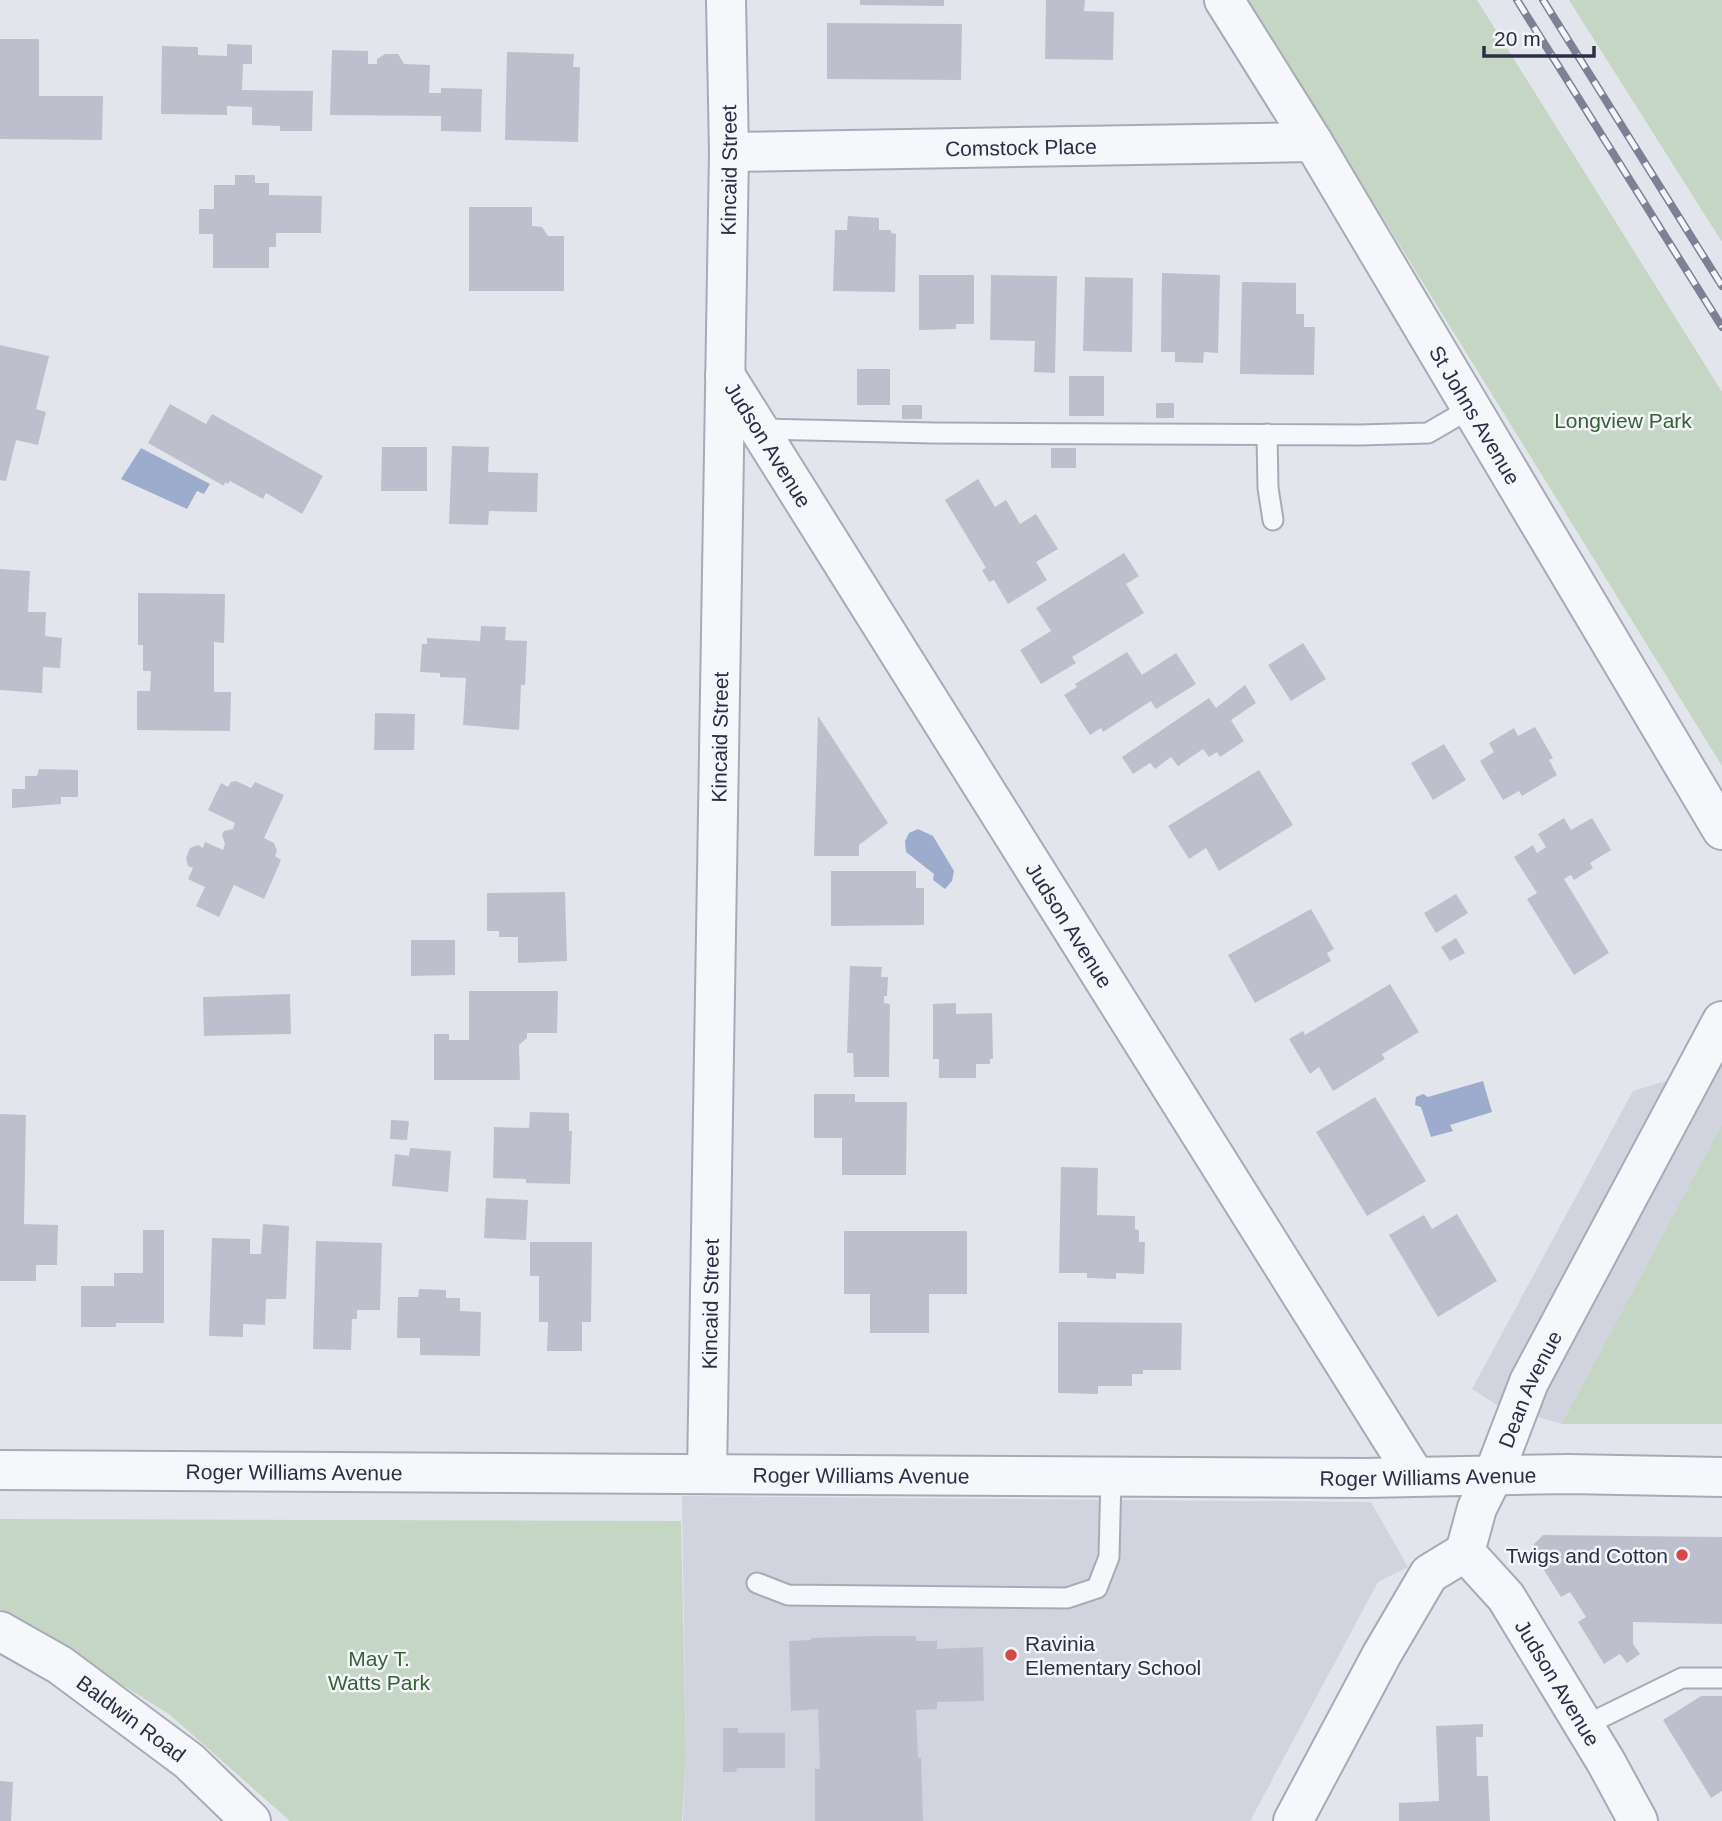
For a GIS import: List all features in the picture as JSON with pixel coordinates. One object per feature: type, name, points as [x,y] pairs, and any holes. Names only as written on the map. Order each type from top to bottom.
[{"type":"street","name":"Kincaid Street","points":[[707,1474],[729,152],[726,0]]},
{"type":"street","name":"St Johns Avenue","points":[[1224,0],[1313,142],[1722,830]]},
{"type":"street","name":"Comstock Place","points":[[729,152],[1313,142]]},
{"type":"street","name":"Judson Avenue","points":[[725,375],[1415,1476]]},
{"type":"street","name":"Dean Avenue","points":[[1465,1552],[1477,1508],[1493,1476],[1529,1382],[1722,1021]]},
{"type":"street","name":"Roger Williams Avenue","points":[[0,1470],[1722,1477]]},
{"type":"street","name":"Judson Avenue","points":[[1465,1552],[1506,1597],[1638,1821]]},
{"type":"street","points":[[1293,1821],[1382,1654],[1429,1574],[1465,1552]]},
{"type":"street","name":"Baldwin Road","points":[[0,1631],[60,1665],[189,1761],[251,1821]]},
{"type":"lane","points":[[759,429],[933,433],[1428,433],[1471,408]]},
{"type":"lane","points":[[1267,434],[1268,488],[1273,520]]},
{"type":"lane","points":[[757,1583],[788,1595],[1066,1598],[1097,1588],[1109,1557],[1111,1476]]},
{"type":"lane","points":[[1584,1726],[1682,1678],[1722,1678]]},
{"type":"shaded area","points":[[1722,1057],[1722,1424],[1562,1424],[1497,1405],[1472,1389],[1633,1091],[1669,1080]]},
{"type":"shaded area","name":"Ravinia Elementary School","points":[[682,1496],[1371,1502],[1408,1567],[1378,1582],[1250,1821],[683,1821],[686,1758]]},
{"type":"green space","name":"Longview Park","points":[[1248,0],[1477,0],[1722,392],[1722,766]]},
{"type":"green space","points":[[1569,0],[1722,0],[1722,242]]},
{"type":"green space","points":[[1722,1125],[1722,1424],[1562,1424]]},
{"type":"green space","name":"May T. Watts Park","points":[[0,1519],[681,1521],[686,1758],[682,1821],[290,1821],[169,1714],[0,1609]]},
{"type":"water","points":[[141,448],[210,484],[204,494],[197,491],[187,509],[121,479]]},
{"type":"water","points":[[918,829],[933,836],[954,871],[952,881],[945,889],[933,880],[934,874],[906,852],[905,841],[909,833]]},
{"type":"water","points":[[1483,1081],[1492,1112],[1450,1125],[1453,1131],[1431,1137],[1421,1107],[1415,1105],[1416,1097],[1423,1094],[1428,1097]]},
{"type":"building","points":[[860,0],[944,0],[944,6],[860,5]]},
{"type":"building","points":[[1046,0],[1085,0],[1084,11],[1114,12],[1113,60],[1045,59]]},
{"type":"building","points":[[827,23],[962,24],[961,80],[827,79]]},
{"type":"building","points":[[0,39],[39,39],[39,96],[103,96],[102,140],[0,139]]},
{"type":"building","points":[[227,44],[252,45],[252,64],[243,64],[242,90],[313,91],[312,131],[280,131],[280,126],[252,125],[252,107],[227,106],[227,115],[161,114],[162,46],[198,47],[198,55],[227,56]]},
{"type":"building","points":[[332,50],[368,51],[368,64],[377,64],[377,59],[385,54],[398,54],[404,64],[430,65],[429,93],[441,93],[441,88],[482,89],[481,132],[441,131],[441,116],[330,115]]},
{"type":"building","points":[[507,52],[574,54],[573,67],[580,67],[578,142],[505,140]]},
{"type":"building","points":[[235,175],[255,175],[255,183],[269,183],[269,195],[322,196],[321,233],[276,233],[276,247],[269,247],[269,268],[213,268],[213,234],[199,234],[199,209],[214,209],[214,185],[235,185]]},
{"type":"building","points":[[469,207],[532,207],[532,226],[542,227],[548,236],[564,236],[564,291],[469,291]]},
{"type":"building","points":[[848,216],[879,218],[879,230],[891,230],[891,233],[896,234],[895,292],[833,291],[835,230],[847,230]]},
{"type":"building","points":[[1162,273],[1220,275],[1218,353],[1204,352],[1203,363],[1175,362],[1175,352],[1161,352]]},
{"type":"building","points":[[919,275],[974,275],[974,324],[956,324],[956,329],[919,330]]},
{"type":"building","points":[[991,275],[1057,276],[1055,373],[1034,372],[1035,341],[990,340]]},
{"type":"building","points":[[1085,277],[1133,278],[1132,352],[1083,351]]},
{"type":"building","points":[[1242,282],[1296,283],[1296,314],[1304,314],[1304,327],[1315,327],[1314,375],[1240,374]]},
{"type":"building","points":[[0,345],[49,356],[36,409],[46,412],[38,445],[16,440],[6,481],[0,480]]},
{"type":"building","points":[[857,369],[890,369],[890,405],[857,405]]},
{"type":"building","points":[[1069,376],[1104,376],[1104,416],[1069,416]]},
{"type":"building","points":[[1156,403],[1174,403],[1174,418],[1156,418]]},
{"type":"building","points":[[170,404],[206,424],[212,414],[323,476],[302,514],[266,493],[263,499],[230,481],[228,484],[225,482],[224,486],[148,443]]},
{"type":"building","points":[[902,405],[922,405],[922,419],[902,419]]},
{"type":"building","points":[[452,446],[489,447],[488,472],[538,473],[537,512],[489,511],[488,525],[449,524]]},
{"type":"building","points":[[382,447],[427,447],[427,491],[381,491]]},
{"type":"building","points":[[1051,448],[1076,448],[1076,468],[1051,468]]},
{"type":"building","points":[[978,479],[995,507],[1006,500],[1020,524],[1036,514],[1058,549],[1036,562],[1047,580],[1008,604],[994,580],[989,582],[982,570],[986,568],[945,500]]},
{"type":"building","points":[[1124,553],[1139,576],[1126,584],[1144,613],[1072,657],[1076,663],[1041,684],[1020,650],[1051,631],[1036,608]]},
{"type":"building","points":[[0,569],[30,571],[28,612],[46,612],[45,636],[62,638],[60,668],[43,667],[42,693],[0,690]]},
{"type":"building","points":[[138,593],[225,594],[224,643],[214,642],[214,692],[231,692],[230,731],[137,730],[137,691],[150,691],[151,671],[143,671],[143,645],[138,645]]},
{"type":"building","points":[[481,626],[506,627],[505,640],[527,641],[519,730],[463,725],[466,678],[440,677],[440,673],[420,672],[422,644],[427,644],[427,638],[480,641]]},
{"type":"building","points":[[1303,643],[1326,679],[1291,701],[1268,665]]},
{"type":"building","points":[[1127,652],[1142,675],[1176,653],[1196,684],[1156,709],[1151,701],[1103,732],[1101,728],[1090,735],[1064,695],[1077,687],[1075,684]]},
{"type":"building","points":[[1245,685],[1256,703],[1231,720],[1244,741],[1220,757],[1217,752],[1209,757],[1203,749],[1178,766],[1171,757],[1155,769],[1150,763],[1133,774],[1122,757],[1209,698],[1216,708]]},
{"type":"building","points":[[375,713],[415,714],[414,750],[374,750]]},
{"type":"building","points":[[818,716],[888,823],[859,845],[859,856],[814,856]]},
{"type":"building","points":[[1535,727],[1553,758],[1549,760],[1557,775],[1522,796],[1519,791],[1503,800],[1480,761],[1494,752],[1489,743],[1514,728],[1518,736]]},
{"type":"building","points":[[1444,744],[1466,780],[1433,800],[1411,763]]},
{"type":"building","points":[[39,769],[78,770],[78,797],[61,797],[61,804],[12,808],[12,789],[25,789],[25,776],[37,776]]},
{"type":"building","points":[[1259,770],[1293,825],[1219,871],[1206,848],[1189,859],[1168,826]]},
{"type":"building","points":[[236,781],[251,788],[255,782],[284,795],[264,838],[274,843],[277,851],[275,856],[281,860],[264,899],[234,885],[219,917],[196,906],[205,887],[188,879],[193,868],[188,866],[186,858],[190,848],[198,845],[203,848],[205,842],[223,850],[225,844],[222,835],[224,831],[233,829],[235,823],[208,810],[221,783],[228,787],[231,782]]},
{"type":"building","points":[[1564,818],[1571,830],[1592,818],[1611,850],[1590,863],[1593,868],[1574,880],[1571,875],[1564,879],[1609,953],[1574,975],[1527,899],[1537,893],[1514,857],[1533,845],[1537,853],[1546,847],[1538,834]]},
{"type":"building","points":[[831,871],[916,871],[916,888],[924,888],[924,925],[831,926]]},
{"type":"building","points":[[565,892],[567,961],[518,963],[518,937],[499,937],[499,931],[487,931],[487,893]]},
{"type":"building","points":[[1456,894],[1468,913],[1436,933],[1424,913]]},
{"type":"building","points":[[1311,909],[1334,949],[1327,953],[1331,961],[1255,1003],[1228,955]]},
{"type":"building","points":[[1456,938],[1465,953],[1450,961],[1441,947]]},
{"type":"building","points":[[411,940],[455,940],[455,975],[411,976]]},
{"type":"building","points":[[850,966],[882,967],[881,977],[888,977],[884,1003],[890,1004],[889,1077],[854,1077],[853,1053],[847,1053]]},
{"type":"building","points":[[1390,984],[1419,1032],[1382,1054],[1385,1059],[1333,1091],[1319,1067],[1310,1074],[1289,1039],[1303,1031],[1305,1035]]},
{"type":"building","points":[[469,991],[558,991],[557,1033],[527,1033],[527,1038],[519,1045],[520,1080],[434,1080],[434,1034],[449,1034],[449,1040],[469,1040]]},
{"type":"building","points":[[290,994],[291,1034],[204,1036],[203,997]]},
{"type":"building","points":[[956,1003],[956,1014],[992,1013],[993,1059],[990,1059],[990,1064],[976,1064],[976,1078],[939,1078],[939,1059],[933,1059],[933,1004]]},
{"type":"building","points":[[814,1094],[855,1094],[855,1102],[907,1102],[906,1175],[842,1175],[842,1138],[814,1138]]},
{"type":"building","points":[[1375,1097],[1426,1181],[1367,1216],[1316,1132]]},
{"type":"building","points":[[530,1112],[569,1113],[569,1131],[572,1131],[570,1184],[526,1183],[526,1179],[493,1178],[494,1127],[529,1128]]},
{"type":"building","points":[[0,1114],[26,1115],[24,1224],[58,1225],[57,1265],[36,1265],[36,1281],[0,1281]]},
{"type":"building","points":[[391,1120],[409,1121],[407,1140],[390,1139]]},
{"type":"building","points":[[410,1148],[451,1151],[448,1192],[392,1186],[395,1154],[409,1156]]},
{"type":"building","points":[[1061,1167],[1098,1168],[1097,1215],[1135,1216],[1139,1242],[1145,1242],[1144,1274],[1116,1273],[1116,1279],[1087,1278],[1087,1273],[1059,1273]]},
{"type":"building","points":[[486,1198],[528,1200],[526,1240],[484,1238]]},
{"type":"building","points":[[1457,1214],[1497,1281],[1438,1317],[1389,1235],[1424,1215],[1432,1229]]},
{"type":"building","points":[[263,1224],[289,1226],[286,1299],[266,1299],[265,1325],[243,1324],[243,1337],[209,1336],[212,1238],[250,1239],[250,1254],[261,1254]]},
{"type":"building","points":[[143,1230],[164,1230],[164,1323],[116,1323],[116,1327],[81,1327],[81,1286],[114,1286],[114,1273],[143,1273]]},
{"type":"building","points":[[844,1231],[967,1231],[967,1294],[929,1294],[929,1333],[870,1333],[870,1294],[844,1294]]},
{"type":"building","points":[[316,1241],[382,1243],[380,1310],[357,1310],[357,1319],[352,1319],[351,1350],[313,1349]]},
{"type":"building","points":[[530,1242],[592,1242],[591,1322],[582,1322],[582,1351],[547,1351],[548,1322],[539,1322],[539,1276],[530,1276]]},
{"type":"building","points":[[419,1289],[446,1290],[446,1298],[460,1298],[460,1311],[481,1312],[480,1356],[420,1355],[420,1338],[397,1338],[398,1297],[418,1297]]},
{"type":"building","points":[[1058,1322],[1182,1323],[1181,1370],[1143,1370],[1143,1374],[1132,1374],[1132,1386],[1098,1386],[1098,1394],[1058,1393]]},
{"type":"building","points":[[1543,1535],[1722,1537],[1722,1624],[1633,1622],[1633,1644],[1640,1654],[1627,1663],[1620,1654],[1604,1664],[1578,1622],[1586,1617],[1570,1592],[1561,1597],[1534,1554],[1534,1544]]},
{"type":"building","name":"Ravinia Elementary School","points":[[916,1636],[916,1641],[937,1641],[937,1649],[983,1647],[984,1701],[937,1702],[937,1709],[916,1710],[923,1821],[815,1821],[815,1769],[820,1769],[818,1709],[791,1711],[789,1641]]},
{"type":"building","points":[[1701,1696],[1722,1696],[1722,1791],[1711,1798],[1663,1720]]},
{"type":"building","points":[[1483,1724],[1483,1737],[1476,1737],[1477,1776],[1488,1776],[1490,1821],[1399,1821],[1399,1803],[1439,1801],[1436,1726]]},
{"type":"building","points":[[723,1728],[738,1728],[738,1733],[785,1733],[785,1768],[737,1768],[736,1772],[723,1772]]},
{"type":"building","points":[[0,1781],[13,1782],[11,1821],[0,1821]]},
{"type":"railway","points":[[1517,0],[1722,327]]},
{"type":"railway","points":[[1543,0],[1722,286]]},
{"type":"place","name":"Twigs and Cotton","points":[[1682,1555]]},
{"type":"place","name":"Ravinia Elementary School","points":[[1011,1655]]}]
